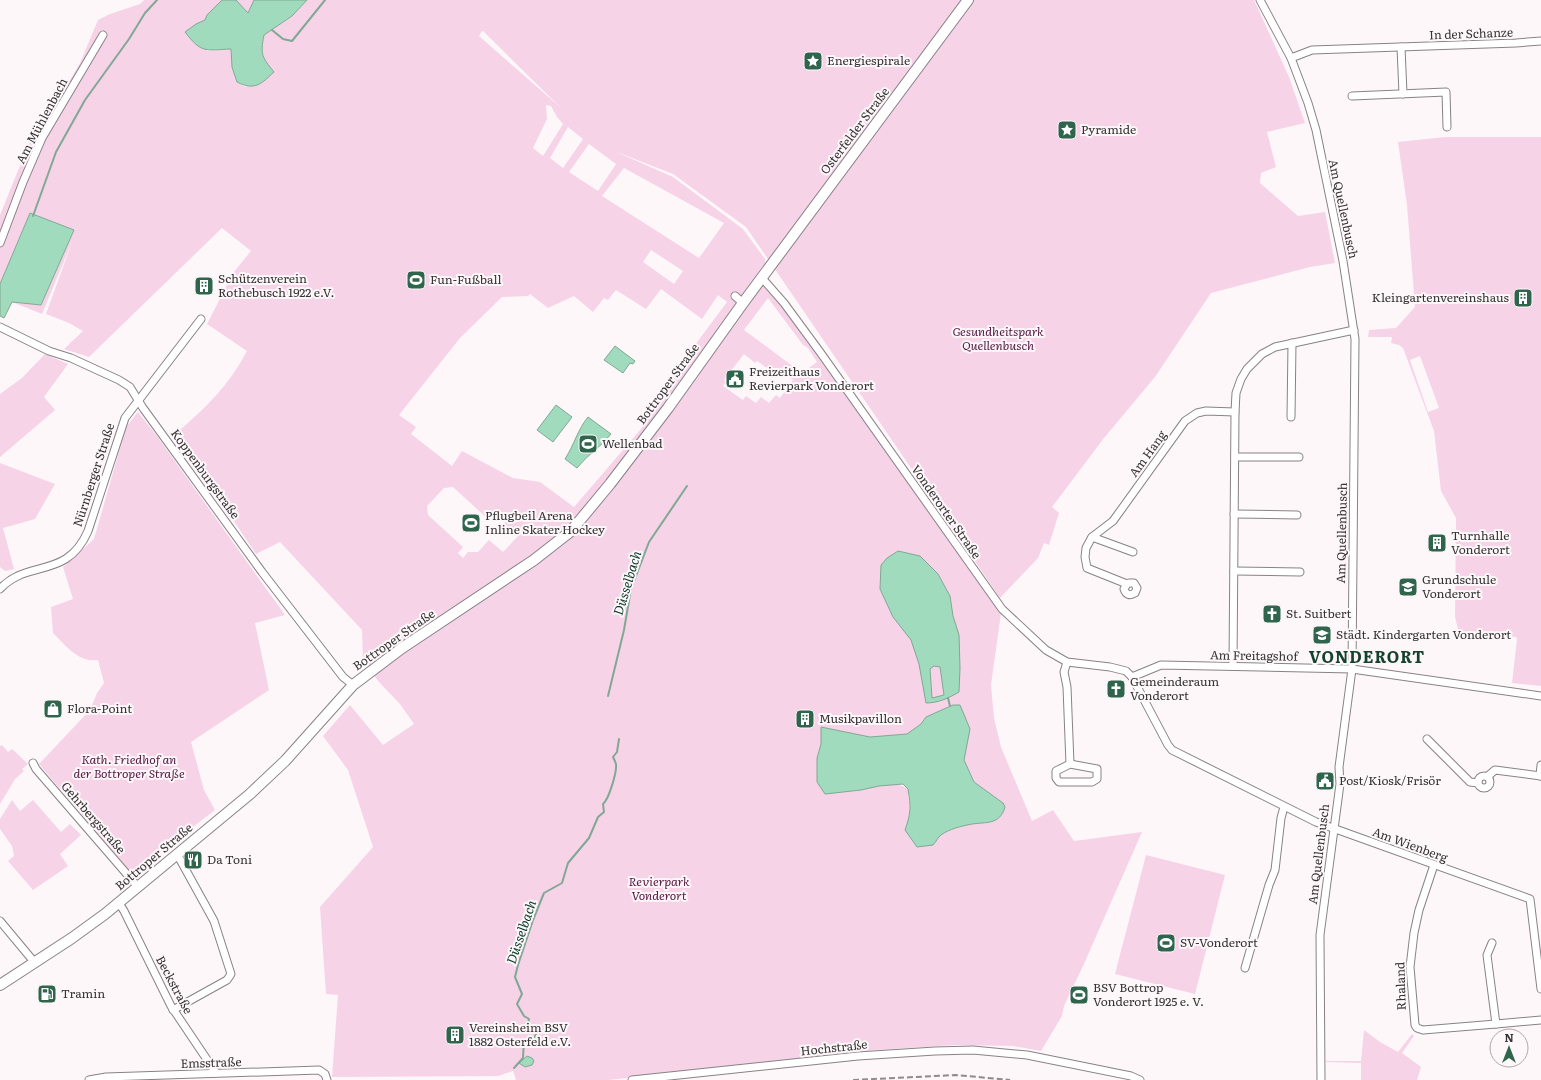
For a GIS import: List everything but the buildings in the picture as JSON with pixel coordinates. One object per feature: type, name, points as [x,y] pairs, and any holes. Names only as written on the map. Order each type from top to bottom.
[{"type":"main road","name":"Osterfelder Straße","points":[[762,278],[968,0]]},
{"type":"main road","name":"Bottroper Straße","points":[[0,985],[83,930],[119,903],[240,802],[270,776],[353,685],[402,648],[534,560],[571,531],[610,484],[655,425],[762,278]]},
{"type":"street","name":"Am Quellenbusch","points":[[1260,0],[1291,58],[1308,103],[1316,130],[1343,261],[1356,345],[1352,669],[1339,767],[1340,784],[1320,935],[1321,1080]]},
{"type":"street","name":"Am Mühlenbach","points":[[0,243],[23,182],[42,138],[102,35]]},
{"type":"street","name":"In der Schanze","points":[[1291,58],[1312,50],[1541,41]]},
{"type":"street","points":[[1401,47],[1403,94]]},
{"type":"street","points":[[1352,96],[1446,92],[1447,128]]},
{"type":"street","name":"Vonderorter Straße","points":[[762,278],[784,303],[820,352],[1002,609],[1046,650],[1067,662]]},
{"type":"street","points":[[735,296],[743,303]]},
{"type":"street","name":"Nürnberger Straße","points":[[0,589],[8,580],[64,561],[81,545],[88,531],[122,425],[138,400],[201,319]]},
{"type":"street","name":"Koppenburgstraße","points":[[0,327],[119,380],[130,388],[283,600],[344,677],[353,685]]},
{"type":"street","points":[[1233,666],[1234,412],[1236,393],[1241,379],[1246,369],[1262,354],[1275,347],[1354,330]]},
{"type":"street","points":[[1291,417],[1292,343]]},
{"type":"street","name":"Am Hang","points":[[1092,537],[1113,521],[1186,421],[1196,413],[1206,411],[1234,412]]},
{"type":"street","points":[[1235,457],[1299,457]]},
{"type":"street","points":[[1234,514],[1297,515]]},
{"type":"street","points":[[1126,584],[1087,568],[1085,557],[1086,548],[1092,537],[1133,552]]},
{"type":"street","points":[[1234,571],[1300,572]]},
{"type":"street","points":[[1070,764],[1067,687],[1064,672],[1067,662],[1110,667],[1126,671],[1132,677]]},
{"type":"street","name":"Am Freitagshof","points":[[1132,677],[1161,666],[1352,669],[1541,696]]},
{"type":"street","name":"Am Wienberg","points":[[1132,677],[1172,750],[1284,807],[1334,829],[1530,899],[1541,989]]},
{"type":"street","points":[[1427,739],[1470,782],[1478,783],[1480,787],[1487,787],[1491,781],[1488,776]]},
{"type":"street","name":"Gehrbergstraße","points":[[33,763],[36,769],[138,887]]},
{"type":"street","points":[[1070,764],[1097,769],[1098,779],[1092,782],[1059,782],[1056,778],[1056,772],[1070,764]]},
{"type":"street","points":[[1478,783],[1480,776],[1488,776],[1495,770],[1540,776],[1541,765]]},
{"type":"street","points":[[1245,968],[1269,885],[1275,870],[1281,818],[1284,807]]},
{"type":"street","points":[[173,1010],[227,980],[231,974],[217,927],[177,854]]},
{"type":"street","name":"Rhaland","points":[[1434,865],[1419,910],[1414,933],[1410,966],[1415,1025],[1417,1028],[1423,1030],[1541,1020]]},
{"type":"street","name":"Beckstraße","points":[[119,903],[173,1010],[216,1074]]},
{"type":"street","points":[[0,920],[34,963]]},
{"type":"street","points":[[1492,943],[1487,955],[1496,1024]]},
{"type":"street","name":"Hochstraße","points":[[632,1080],[845,1057],[912,1052],[974,1050],[1038,1057],[1131,1076],[1140,1080]]},
{"type":"street","name":"Emsstraße","points":[[89,1080],[106,1077],[319,1070],[325,1074],[327,1080]]},
{"type":"green space","points":[[144,0],[222,0],[207,15],[206,20],[196,24],[207,51],[231,49],[232,67],[237,82],[246,87],[262,57],[264,35],[292,16],[307,0],[1254,0],[1289,77],[1305,123],[1267,132],[1276,167],[1261,173],[1260,183],[1298,216],[1325,212],[1335,263],[1310,267],[1211,293],[1155,377],[1104,438],[1052,507],[1059,513],[1049,545],[1044,543],[1038,558],[1000,598],[746,227],[673,174],[614,151],[673,177],[743,229],[765,259],[769,289],[1001,613],[991,685],[994,718],[1001,747],[1032,821],[1053,810],[1074,841],[1142,832],[1064,1006],[1062,1016],[1041,1051],[1013,1046],[956,1045],[876,1050],[719,1069],[608,1080],[516,1080],[513,1071],[498,1076],[332,1077],[338,995],[326,994],[320,907],[373,847],[348,770],[323,736],[350,705],[383,745],[414,724],[400,704],[379,682],[363,661],[362,630],[280,542],[256,554],[175,434],[216,396],[233,375],[247,351],[207,324],[227,285],[225,283],[251,251],[222,228],[89,357],[64,349],[83,331],[69,323],[46,314],[72,242],[42,314],[12,302],[41,305],[74,230],[30,213],[0,284],[0,215],[30,141],[47,119],[80,63],[98,20],[110,14],[140,4]],"holes":[[[482,31],[483,31],[560,107],[479,36]],[[546,105],[551,106],[563,124],[543,156],[533,148],[547,119]],[[568,127],[583,139],[563,168],[550,158]],[[589,144],[616,164],[598,191],[569,172]],[[624,168],[724,223],[699,258],[602,196]],[[651,250],[683,271],[674,284],[643,262]],[[661,289],[702,319],[718,295],[727,302],[692,349],[641,429],[574,507],[540,482],[513,478],[462,451],[452,466],[411,434],[416,427],[399,415],[460,338],[502,297],[528,296],[530,294],[548,308],[574,296],[593,312],[604,298],[608,300],[616,290],[646,309]],[[768,298],[803,345],[808,348],[817,362],[802,373],[744,330]],[[744,354],[755,363],[757,361],[770,370],[771,368],[783,376],[784,374],[793,380],[780,398],[776,395],[769,403],[761,397],[756,403],[746,396],[743,400],[723,386],[726,382],[724,380]],[[453,487],[489,520],[496,512],[506,521],[504,524],[514,532],[518,532],[520,534],[503,552],[489,540],[478,552],[468,552],[463,558],[458,553],[463,547],[428,515],[427,506],[444,488]],[[953,705],[957,705],[964,760],[974,782],[1003,803],[986,823],[970,824],[941,835],[905,830],[910,814],[908,789],[903,786],[891,784],[861,790],[817,758],[821,744],[821,727],[870,737],[907,734],[921,724],[926,717]]]},
{"type":"green space","points":[[236,0],[254,0],[248,13]]},
{"type":"green space","points":[[1445,137],[1541,137],[1541,686],[1512,683],[1516,637],[1471,631],[1470,638],[1460,637],[1455,617],[1456,518],[1441,491],[1434,431],[1403,348],[1399,345],[1391,343],[1392,337],[1368,337],[1369,330],[1396,328],[1415,307],[1407,205],[1398,142]],"holes":[[[1420,356],[1439,408],[1428,412],[1410,360]]]},
{"type":"green space","points":[[45,354],[68,364],[44,397],[55,410],[0,457],[0,394],[22,378]]},
{"type":"green space","name":"Kath. Friedhof an der Bottroper Straße","points":[[138,412],[157,436],[285,615],[255,623],[269,690],[191,742],[204,790],[215,810],[132,874],[39,764],[90,710],[97,693],[104,683],[98,660],[85,659],[79,656],[68,648],[53,633],[51,607],[73,599],[63,567],[94,539],[126,427]]},
{"type":"green space","points":[[0,463],[55,484],[35,519],[3,528],[14,569],[5,571],[0,567]]},
{"type":"green space","points":[[2,745],[8,752],[12,749],[28,764],[22,769],[24,771],[15,779],[0,804],[0,746]]},
{"type":"green space","points":[[12,800],[20,811],[33,800],[61,832],[70,824],[81,835],[60,854],[68,866],[33,890],[8,861],[14,856],[12,846],[0,829],[0,819]]},
{"type":"green space","name":"SV-Vonderort","points":[[1146,855],[1225,875],[1195,994],[1115,974]]},
{"type":"green space","points":[[1364,1030],[1380,1042],[1398,1052],[1412,1034],[1414,1036],[1402,1053],[1421,1067],[1417,1080],[1361,1080],[1361,1063],[1326,1062],[1361,1061]]},
{"type":"shaded area","points":[[222,0],[236,0],[248,13],[254,0],[307,0],[292,16],[264,35],[262,52],[267,63],[274,72],[257,85],[249,86],[237,82],[232,67],[231,49],[205,49],[196,44],[185,32],[196,24],[205,20],[207,15]]},
{"type":"shaded area","points":[[30,213],[74,230],[41,305],[12,302],[4,318],[0,316],[0,284]]},
{"type":"shaded area","points":[[615,346],[635,361],[633,364],[630,363],[623,373],[604,360]]},
{"type":"shaded area","points":[[556,405],[572,417],[553,442],[537,430]]},
{"type":"shaded area","name":"Wellenbad","points":[[588,417],[611,434],[577,468],[565,459],[581,427]]},
{"type":"shaded area","points":[[898,551],[920,556],[938,574],[950,596],[953,616],[959,635],[960,668],[959,692],[947,698],[926,703],[919,664],[911,640],[893,617],[880,589],[881,565],[887,558]],"holes":[[[934,666],[940,667],[944,695],[932,698],[930,669]]]},
{"type":"shaded area","points":[[953,705],[960,705],[970,729],[964,760],[974,782],[1003,803],[1005,807],[1003,813],[996,820],[956,828],[941,835],[933,845],[917,847],[905,830],[910,805],[908,789],[903,784],[825,794],[817,782],[817,758],[821,744],[821,727],[870,737],[907,734],[921,724],[926,717]]},
{"type":"shaded area","points":[[527,1056],[532,1058],[534,1061],[532,1065],[525,1067],[519,1063]]},
{"type":"waterway","points":[[33,216],[56,152],[85,100],[129,39],[145,13],[157,0]]},
{"type":"waterway","points":[[272,30],[283,39],[292,41],[325,0]]},
{"type":"waterway","name":"Düsselbach","points":[[608,696],[624,630],[631,589],[649,542],[687,486]]},
{"type":"waterway","points":[[948,698],[950,706]]},
{"type":"waterway","name":"Düsselbach","points":[[514,1068],[523,1058],[524,1039],[534,1039],[537,1031],[527,1027],[529,1019],[524,1016],[517,1004],[522,994],[515,977],[518,965],[544,893],[562,883],[568,863],[589,838],[598,817],[604,812],[603,804],[610,791],[615,773],[616,764],[613,757],[617,752],[619,739]]},
{"type":"railway","points":[[853,1080],[956,1075],[1010,1080]]},
{"type":"place","name":"Energiespirale","points":[[813,61]]},
{"type":"place","name":"Pyramide","points":[[1067,130]]},
{"type":"place","name":"Fun-Fußball","points":[[416,280]]},
{"type":"place","name":"Schützenverein Rothebusch 1922 e.V.","points":[[204,286]]},
{"type":"place","name":"Kleingartenvereinshaus","points":[[1523,298]]},
{"type":"place","name":"Freizeithaus Revierpark Vonderort","points":[[735,379]]},
{"type":"place","name":"Wellenbad","points":[[588,444]]},
{"type":"place","name":"Pflugbeil Arena Inline Skater Hockey","points":[[471,523]]},
{"type":"place","name":"Turnhalle Vonderort","points":[[1437,543]]},
{"type":"place","name":"Grundschule Vonderort","points":[[1408,587]]},
{"type":"place","name":"St. Suitbert","points":[[1272,614]]},
{"type":"place","name":"Städt. Kindergarten Vonderort","points":[[1322,635]]},
{"type":"place","name":"Gemeinderaum Vonderort","points":[[1116,689]]},
{"type":"place","name":"Flora-Point","points":[[53,709]]},
{"type":"place","name":"Musikpavillon","points":[[805,719]]},
{"type":"place","name":"Post/Kiosk/Frisör","points":[[1325,781]]},
{"type":"place","name":"Da Toni","points":[[193,860]]},
{"type":"place","name":"SV-Vonderort","points":[[1166,943]]},
{"type":"place","name":"Tramin","points":[[47,994]]},
{"type":"place","name":"BSV Bottrop Vonderort 1925 e. V.","points":[[1079,995]]},
{"type":"place","name":"Vereinsheim BSV 1882 Osterfeld e.V.","points":[[455,1035]]},
{"type":"district","name":"VONDERORT","points":[[1367,657]]},
{"type":"park label","name":"Gesundheitspark Quellenbusch","points":[[998,339]]},
{"type":"park label","name":"Revierpark Vonderort","points":[[659,889]]}]
